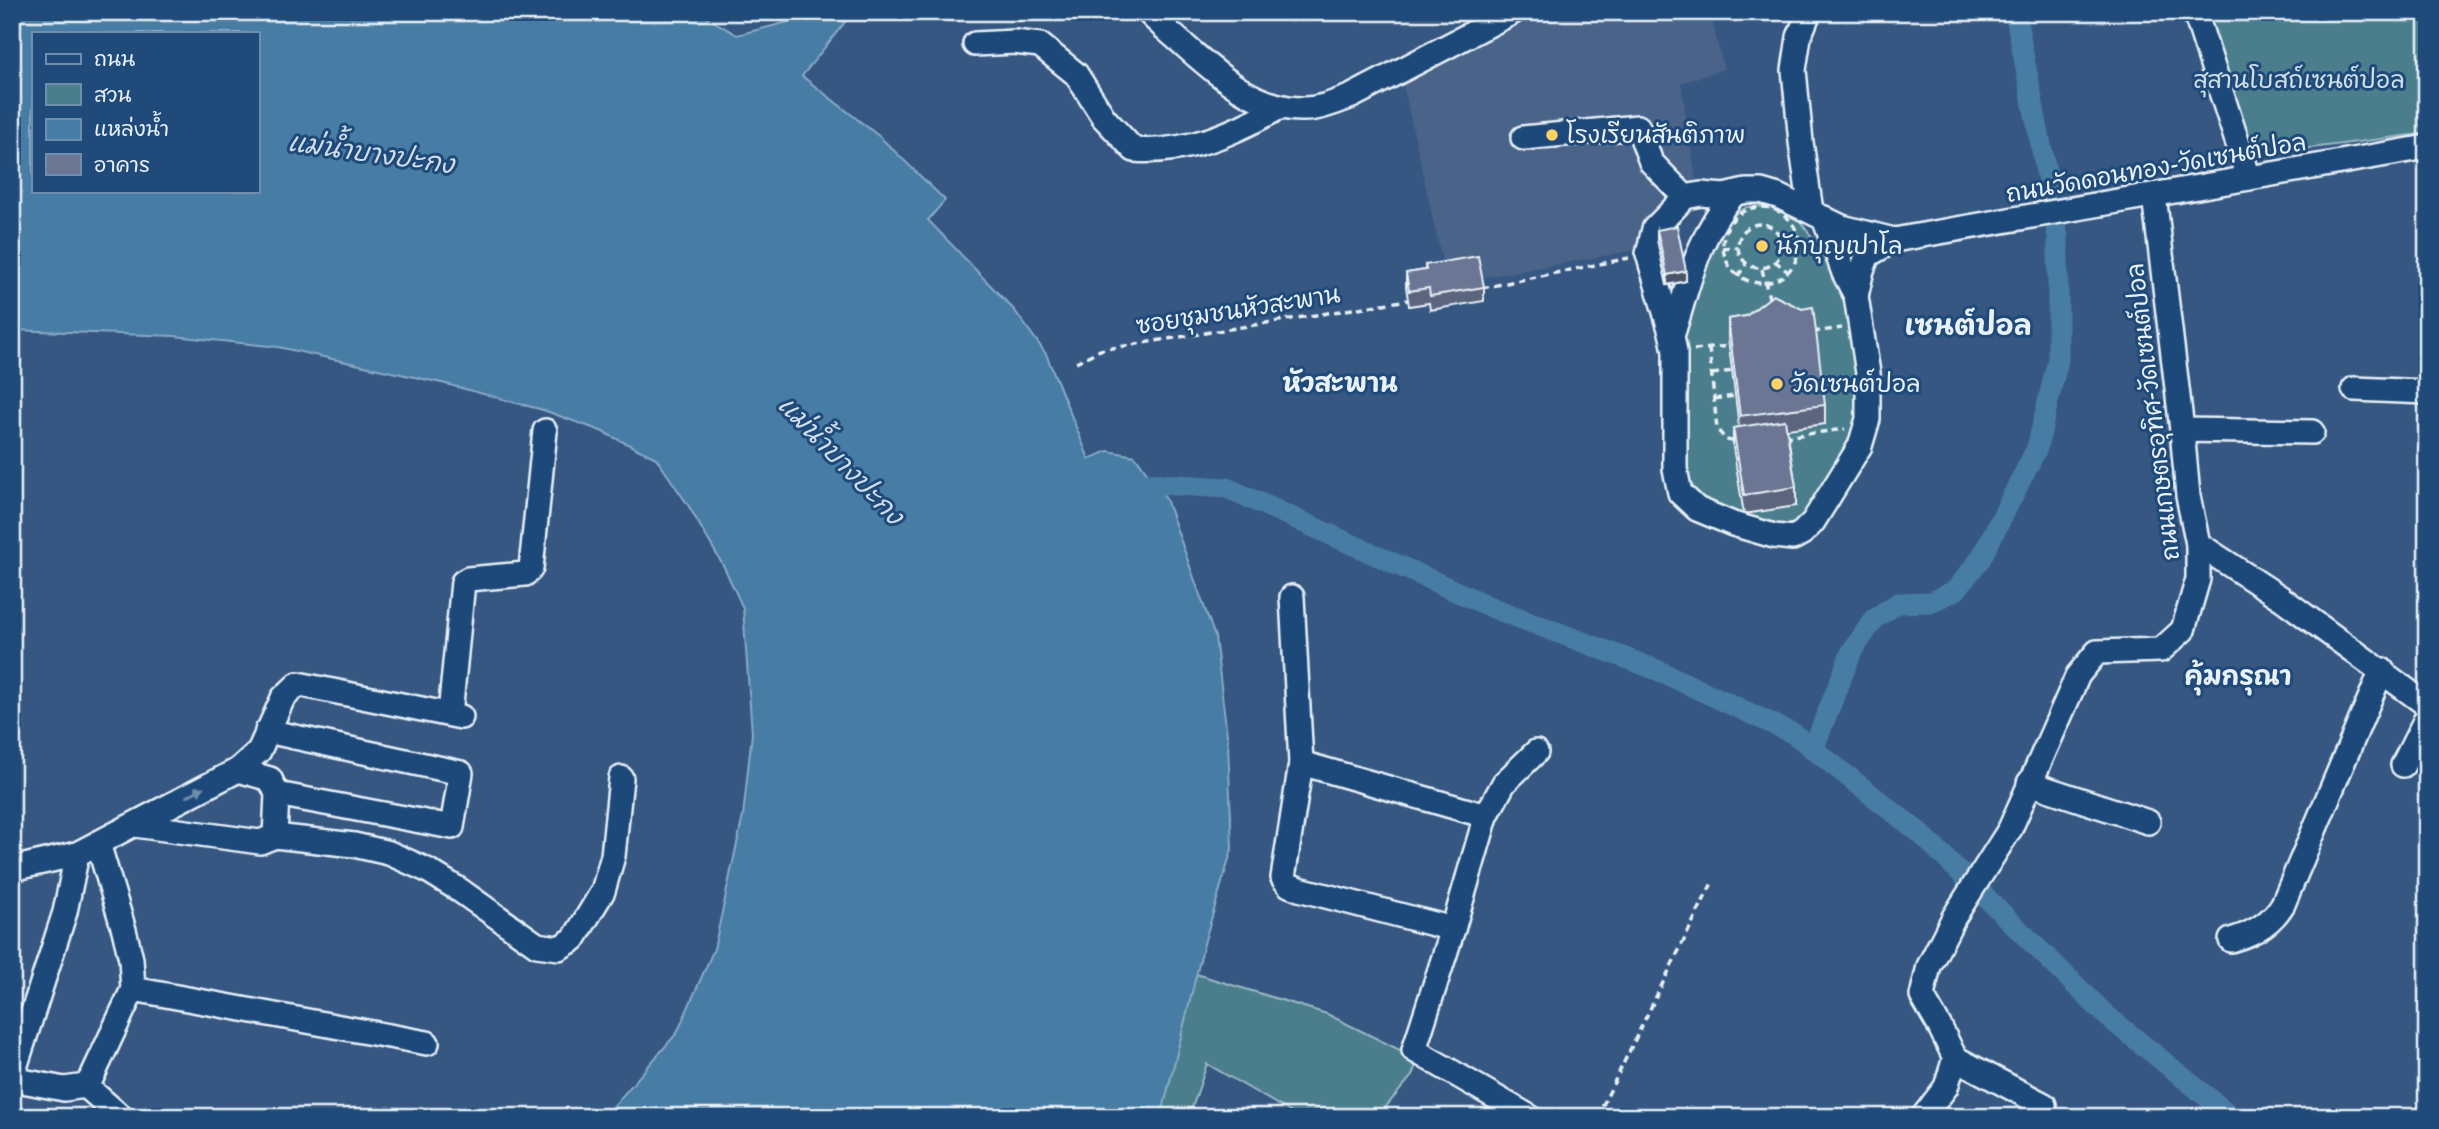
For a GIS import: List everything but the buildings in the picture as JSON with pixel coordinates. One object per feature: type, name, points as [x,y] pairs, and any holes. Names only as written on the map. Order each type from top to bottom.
[{"type":"street","points":[[1148,12],[1228,82],[1256,98],[1280,107],[1303,110],[1326,106],[1352,96],[1513,12]]},
{"type":"street","points":[[1809,12],[1799,37],[1794,71],[1801,142],[1817,215],[1856,296],[1868,373],[1868,419],[1860,446],[1813,522],[1793,538],[1774,536],[1733,524],[1697,509],[1680,493],[1675,469],[1673,344],[1648,254],[1654,229],[1685,197],[1761,191],[1817,215],[1843,227],[1894,240]]},
{"type":"street","points":[[2195,12],[2249,178]]},
{"type":"street","points":[[975,44],[1014,41],[1040,44],[1076,74],[1104,118],[1134,150],[1156,152],[1214,139],[1242,128],[1280,107]]},
{"type":"street","points":[[1522,138],[1639,127],[1651,162],[1685,197]]},
{"type":"street","name":"ถนนวัดดอนทอง-วัดเซนต์ปอล","points":[[1894,240],[2427,147]]},
{"type":"street","points":[[1673,344],[1701,243],[1717,213],[1734,194]]},
{"type":"street","name":"ถนนเกษตรอุทิศ-วัดเซนต์ปอล","points":[[1955,1058],[1941,1027],[1922,996],[1928,966],[1954,917],[2010,829],[2078,675],[2097,652],[2161,650],[2183,630],[2197,579],[2198,544],[2188,496],[2154,195]]},
{"type":"street","points":[[1856,296],[1868,255],[1894,240]]},
{"type":"street","points":[[2354,389],[2427,391]]},
{"type":"street","points":[[2182,430],[2312,432]]},
{"type":"street","points":[[12,869],[77,854],[238,770],[259,751],[283,698],[298,684],[455,716],[463,582],[468,579],[525,574],[531,568],[545,431]]},
{"type":"street","points":[[2198,544],[2281,598],[2427,705]]},
{"type":"street","points":[[1292,597],[1301,763],[1283,878],[1289,885],[1453,929]]},
{"type":"street","points":[[2231,940],[2247,936],[2262,927],[2283,904],[2382,670]]},
{"type":"street","points":[[2403,765],[2427,717]]},
{"type":"street","points":[[267,731],[461,773],[452,827],[277,794]]},
{"type":"street","points":[[1530,1117],[1414,1050],[1486,816],[1504,783],[1536,752]]},
{"type":"street","points":[[1301,763],[1486,816]]},
{"type":"street","points":[[238,770],[270,779],[277,794],[275,836]]},
{"type":"street","points":[[135,825],[260,842],[275,836],[354,845],[389,853],[427,870],[458,889],[537,945],[559,948],[574,939],[603,891],[612,856],[621,778]]},
{"type":"street","points":[[2029,783],[2148,822]]},
{"type":"street","points":[[77,854],[65,912],[12,1078],[64,1089],[86,1086],[133,989],[131,959],[98,843]]},
{"type":"street","points":[[133,989],[426,1043]]},
{"type":"street","points":[[1923,1117],[1946,1087],[1955,1058],[2044,1105],[2038,1117]]},
{"type":"street","points":[[86,1086],[121,1117]]},
{"type":"path","points":[[1757,207],[1782,213],[1797,233],[1799,246],[1797,258],[1788,272],[1765,283],[1746,281],[1738,276],[1728,265],[1723,253],[1723,240],[1734,218],[1757,207]]},
{"type":"path","points":[[1754,224],[1769,225],[1780,236],[1782,243],[1775,261],[1762,268],[1746,264],[1737,247],[1741,233],[1754,224]]},
{"type":"path","points":[[1782,243],[1835,250]]},
{"type":"path","points":[[1481,288],[1648,254]]},
{"type":"path","points":[[1775,261],[1788,272]]},
{"type":"path","points":[[1738,276],[1746,264]]},
{"type":"path","points":[[1762,268],[1770,304]]},
{"type":"path","name":"ซอยชุมชนหัวสะพาน","points":[[1076,362],[1100,350],[1408,300]]},
{"type":"path","points":[[1813,332],[1861,325]]},
{"type":"path","points":[[1673,344],[1709,348],[1729,346]]},
{"type":"path","points":[[1709,348],[1717,429],[1726,440],[1751,441]]},
{"type":"path","points":[[1712,374],[1732,371]]},
{"type":"path","points":[[1714,399],[1735,397]]},
{"type":"path","points":[[1776,438],[1865,427]]},
{"type":"path","points":[[1597,1117],[1713,881]]},
{"type":"shaded area","name":"โรงเรียนสันติภาพ","points":[[1538,12],[1710,12],[1724,69],[1681,83],[1697,187],[1650,218],[1637,250],[1447,284],[1403,84]]},
{"type":"green space","name":"สุสานโบสถ์เซนต์ปอล","points":[[2205,12],[2427,12],[2427,133],[2248,156]]},
{"type":"green space","points":[[1774,206],[1795,215],[1823,251],[1848,303],[1862,372],[1855,441],[1795,529],[1768,527],[1730,514],[1697,495],[1684,470],[1680,351],[1705,253],[1724,220],[1747,207]]},
{"type":"green space","points":[[1196,974],[1327,1014],[1418,1059],[1412,1076],[1377,1117],[1299,1117],[1207,1064],[1189,1117],[1161,1117]]},
{"type":"water","name":"แม่น้ำบางปะกง","points":[[12,12],[698,12],[737,35],[796,20],[802,12],[853,12],[802,76],[880,137],[945,200],[928,220],[1015,311],[1046,354],[1089,459],[1108,451],[1135,456],[1166,499],[1215,637],[1228,743],[1232,849],[1205,940],[1161,1117],[604,1117],[677,1033],[714,949],[743,816],[752,733],[743,608],[724,567],[688,505],[656,458],[601,431],[543,410],[446,384],[278,347],[174,336],[12,330]]},
{"type":"waterway","points":[[2015,12],[2049,186]]},
{"type":"waterway","points":[[1813,749],[1852,651],[1875,618],[1898,603],[1931,602],[1956,590],[1981,558],[2037,448],[2058,360],[2058,238],[2055,219]]},
{"type":"waterway","points":[[1128,482],[1227,488],[1493,608],[1657,670],[1794,734],[1920,833],[2107,1016],[2232,1117]]},
{"type":"place","name":"โรงเรียนสันติภาพ","points":[[1552,135]]},
{"type":"place","name":"นักบุญเปาโล","points":[[1762,246]]},
{"type":"place","name":"วัดเซนต์ปอล","points":[[1777,384]]},
{"type":"district","name":"เซนต์ปอล","points":[[1968,325]]},
{"type":"district","name":"หัวสะพาน","points":[[1340,383]]},
{"type":"district","name":"คุ้มกรุณา","points":[[2238,676]]}]
